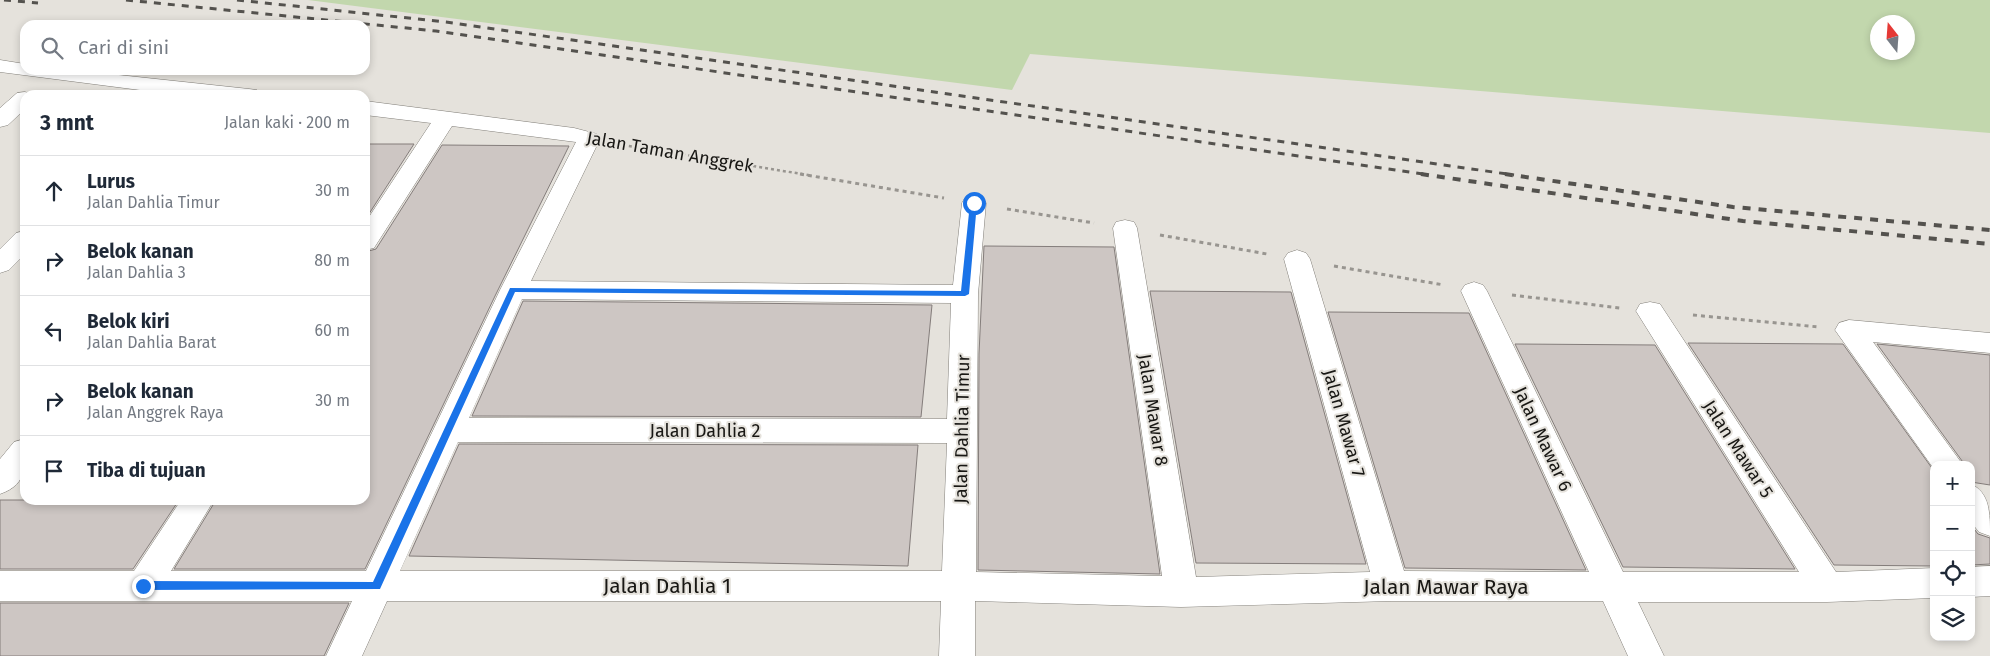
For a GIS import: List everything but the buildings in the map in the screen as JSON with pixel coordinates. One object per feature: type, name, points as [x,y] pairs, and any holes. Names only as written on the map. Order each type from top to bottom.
[{"type":"street","points":[[0,66],[20,69]]},
{"type":"street","points":[[34,90],[51,75]]},
{"type":"street","points":[[59,75],[158,90]]},
{"type":"street","points":[[0,120],[20,102]]},
{"type":"street","name":"Jalan Taman Anggrek","points":[[370,109],[574,134],[590,139]]},
{"type":"street","points":[[370,234],[445,119]]},
{"type":"street","points":[[344,656],[512,290],[590,139]]},
{"type":"street","name":"Jalan Dahlia Timur","points":[[956,656],[965,294],[974,203]]},
{"type":"street","name":"Jalan Mawar 8","points":[[1125,228],[1181,592]]},
{"type":"street","points":[[0,264],[20,243]]},
{"type":"street","name":"Jalan Mawar 7","points":[[1297,259],[1392,586]]},
{"type":"street","points":[[512,290],[965,294]]},
{"type":"street","name":"Jalan Mawar 6","points":[[1474,291],[1646,656]]},
{"type":"street","name":"Jalan Mawar 5","points":[[1650,311],[1827,587]]},
{"type":"street","points":[[1849,330],[1990,344]]},
{"type":"street","points":[[1849,330],[1945,461]]},
{"type":"street","name":"Jalan Dahlia 2","points":[[448,430],[962,431]]},
{"type":"street","points":[[0,481],[20,456]]},
{"type":"street","points":[[1975,492],[1990,494]]},
{"type":"street","points":[[1975,502],[1990,522]]},
{"type":"street","points":[[143,586],[195,505]]},
{"type":"street","points":[[1975,582],[1990,581]]},
{"type":"street","name":"Jalan Mawar Raya","points":[[958,586],[1181,592],[1392,586],[1827,587],[1930,583]]},
{"type":"street","name":"Jalan Dahlia 1","points":[[0,586],[958,586]]},
{"type":"path","name":"Jalan Taman Anggrek","points":[[590,139],[1125,228],[1474,291],[1650,311],[1849,330]]},
{"type":"green space","points":[[308,0],[1990,0],[1990,133],[1030,54],[1012,90]]},
{"type":"railway","points":[[4,0],[38,3]]},
{"type":"railway","points":[[126,0],[326,20]]},
{"type":"railway","points":[[237,0],[446,22],[1514,175]]},
{"type":"railway","points":[[370,24],[436,31],[1430,175]]},
{"type":"railway","points":[[1421,174],[1743,221],[1990,244]]},
{"type":"railway","points":[[1505,174],[1733,207],[1990,230]]},
{"type":"route","points":[[143,586],[376,586],[512,290],[965,294],[974,203]]}]
